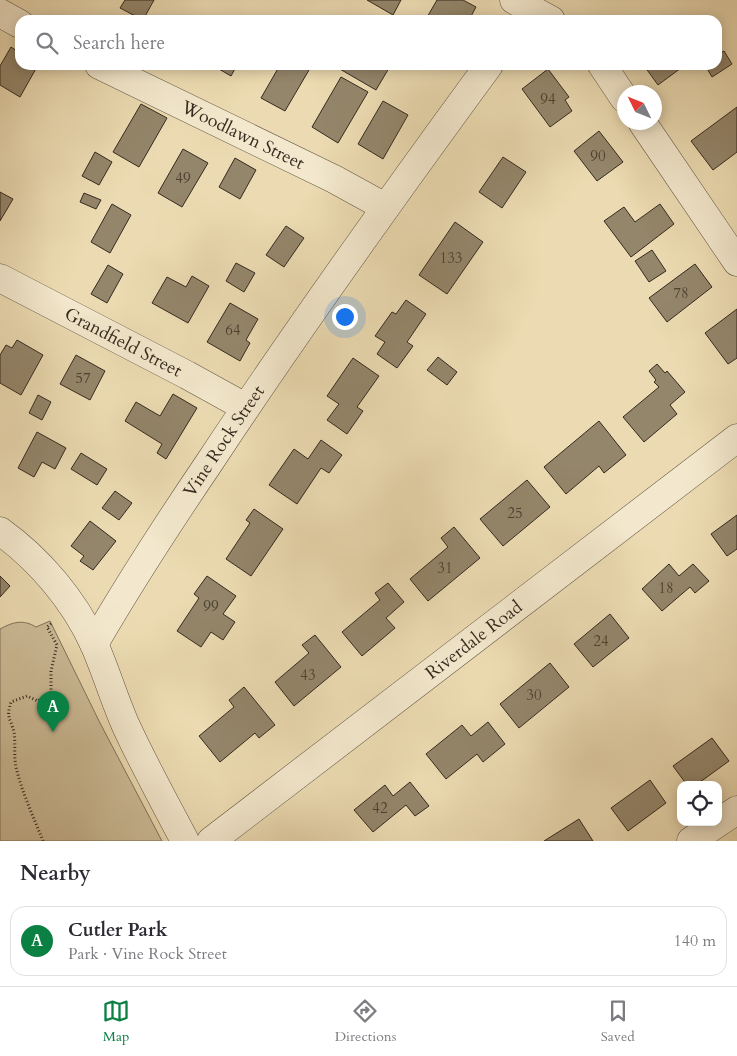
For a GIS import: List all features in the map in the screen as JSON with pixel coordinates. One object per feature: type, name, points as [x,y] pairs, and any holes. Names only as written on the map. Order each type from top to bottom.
[{"type":"street","points":[[0,13],[15,21]]},
{"type":"street","name":"Woodlawn Street","points":[[109,70],[334,179],[385,207]]},
{"type":"street","name":"Vine Rock Street","points":[[94,644],[138,570],[245,408],[385,207],[485,70]]},
{"type":"street","points":[[605,70],[617,87]]},
{"type":"street","points":[[647,130],[737,262]]},
{"type":"street","name":"Grandfield Street","points":[[0,278],[187,375],[245,408]]},
{"type":"street","name":"Riverdale Road","points":[[210,841],[737,438]]},
{"type":"street","points":[[0,531],[28,553],[50,578],[71,606],[94,644],[134,744],[185,841]]},
{"type":"street","points":[[691,841],[737,810]]},
{"type":"path","points":[[43,841],[16,770],[13,750],[14,734],[8,714],[11,702],[27,696],[38,701],[51,692],[51,671],[57,644],[47,627],[53,623]]},
{"type":"shaded area","points":[[50,621],[100,723],[162,841],[0,841],[0,629],[18,622],[36,627]]},
{"type":"building","points":[[125,0],[154,0],[146,15],[133,15],[120,8]]},
{"type":"building","points":[[367,0],[401,0],[393,15]]},
{"type":"building","points":[[437,0],[463,0],[476,7],[472,15],[428,15]]},
{"type":"building","points":[[11,47],[15,50],[15,70],[35,70],[20,97],[0,85],[0,66]]},
{"type":"building","points":[[724,51],[732,64],[712,77],[708,70],[722,70],[722,52]]},
{"type":"building","points":[[221,70],[234,70],[231,76]]},
{"type":"building","points":[[277,70],[309,70],[285,111],[261,98]]},
{"type":"building","points":[[342,70],[388,70],[376,90]]},
{"type":"building","points":[[549,70],[569,97],[565,100],[572,111],[550,127],[522,89]]},
{"type":"building","points":[[647,70],[678,70],[658,85]]},
{"type":"building","points":[[341,77],[368,92],[338,143],[312,127]]},
{"type":"building","points":[[383,101],[408,115],[383,159],[358,144]]},
{"type":"building","points":[[141,104],[167,118],[139,167],[113,152]]},
{"type":"building","points":[[737,107],[737,152],[713,170],[691,141]]},
{"type":"building","points":[[599,131],[623,162],[597,181],[574,151]]},
{"type":"building","points":[[183,149],[208,163],[182,207],[158,193]]},
{"type":"building","points":[[95,152],[112,162],[99,185],[82,176]]},
{"type":"building","points":[[503,157],[526,172],[502,208],[479,192]]},
{"type":"building","points":[[235,158],[256,170],[240,199],[219,187]]},
{"type":"building","points":[[0,192],[13,199],[0,221]]},
{"type":"building","points":[[84,193],[101,200],[96,209],[80,202]]},
{"type":"building","points":[[112,204],[131,215],[110,253],[91,242]]},
{"type":"building","points":[[660,204],[674,224],[631,257],[604,221],[624,207],[635,222]]},
{"type":"building","points":[[455,222],[483,242],[447,294],[419,275]]},
{"type":"building","points":[[286,226],[304,238],[284,267],[266,255]]},
{"type":"building","points":[[652,250],[666,271],[649,282],[635,261]]},
{"type":"building","points":[[236,263],[255,273],[244,292],[226,281]]},
{"type":"building","points":[[695,264],[712,287],[667,322],[649,298]]},
{"type":"building","points":[[108,265],[123,274],[107,303],[91,294]]},
{"type":"building","points":[[192,276],[209,286],[188,323],[152,303],[167,277],[186,287]]},
{"type":"building","points":[[406,300],[426,314],[407,342],[413,346],[397,368],[377,354],[385,342],[375,336],[392,312],[396,314]]},
{"type":"building","points":[[230,303],[258,319],[246,340],[250,343],[240,361],[207,342]]},
{"type":"building","points":[[737,309],[737,358],[728,364],[705,333]]},
{"type":"building","points":[[17,340],[43,355],[21,395],[0,383],[0,355],[6,345],[12,348]]},
{"type":"building","points":[[76,355],[105,371],[90,400],[60,384]]},
{"type":"building","points":[[438,357],[457,372],[447,385],[427,370]]},
{"type":"building","points":[[353,358],[379,376],[357,407],[363,411],[347,434],[327,420],[339,404],[327,396]]},
{"type":"building","points":[[657,364],[665,373],[667,371],[685,392],[670,405],[677,414],[644,442],[623,417],[659,387],[654,382],[656,380],[649,371]]},
{"type":"building","points":[[173,394],[197,408],[166,459],[157,453],[162,444],[125,421],[136,402],[160,416]]},
{"type":"building","points":[[38,395],[51,402],[42,420],[29,413]]},
{"type":"building","points":[[599,421],[626,455],[604,473],[599,466],[566,494],[544,467]]},
{"type":"building","points":[[37,432],[66,448],[55,469],[42,462],[34,477],[18,468]]},
{"type":"building","points":[[321,440],[342,455],[329,473],[321,468],[297,504],[269,485],[294,449],[308,459]]},
{"type":"building","points":[[81,453],[107,469],[97,485],[71,469]]},
{"type":"building","points":[[527,480],[550,507],[503,546],[480,519]]},
{"type":"building","points":[[115,491],[132,503],[119,520],[102,508]]},
{"type":"building","points":[[254,509],[283,529],[251,576],[226,559],[250,523],[246,520]]},
{"type":"building","points":[[737,515],[737,549],[727,556],[711,534]]},
{"type":"building","points":[[90,521],[116,541],[93,570],[80,561],[84,556],[71,546]]},
{"type":"building","points":[[454,527],[480,558],[428,601],[410,579],[448,547],[441,538]]},
{"type":"building","points":[[669,564],[679,576],[693,564],[709,581],[695,593],[690,587],[662,611],[642,589]]},
{"type":"building","points":[[0,576],[10,586],[0,597]]},
{"type":"building","points":[[207,576],[236,596],[223,614],[235,622],[223,640],[211,632],[201,647],[177,631],[199,598],[194,594]]},
{"type":"building","points":[[388,583],[404,602],[386,618],[395,628],[362,656],[342,632],[380,600],[375,593]]},
{"type":"building","points":[[610,614],[629,638],[593,667],[574,644]]},
{"type":"building","points":[[315,635],[341,667],[294,706],[275,682],[309,653],[302,645]]},
{"type":"building","points":[[550,663],[569,687],[519,728],[500,704]]},
{"type":"building","points":[[244,687],[275,725],[259,738],[255,733],[220,762],[199,736],[234,707],[229,700]]},
{"type":"building","points":[[488,722],[505,744],[483,762],[477,754],[446,779],[426,754],[462,725],[471,736]]},
{"type":"building","points":[[712,738],[729,761],[702,781],[684,781],[673,766]]},
{"type":"building","points":[[650,780],[666,803],[628,831],[611,808]]},
{"type":"building","points":[[410,782],[429,806],[415,816],[406,805],[373,832],[354,810],[385,785],[393,796]]},
{"type":"building","points":[[579,819],[593,841],[544,841]]},
{"type":"place","name":"Cutler Park","points":[[53,732]]}]
